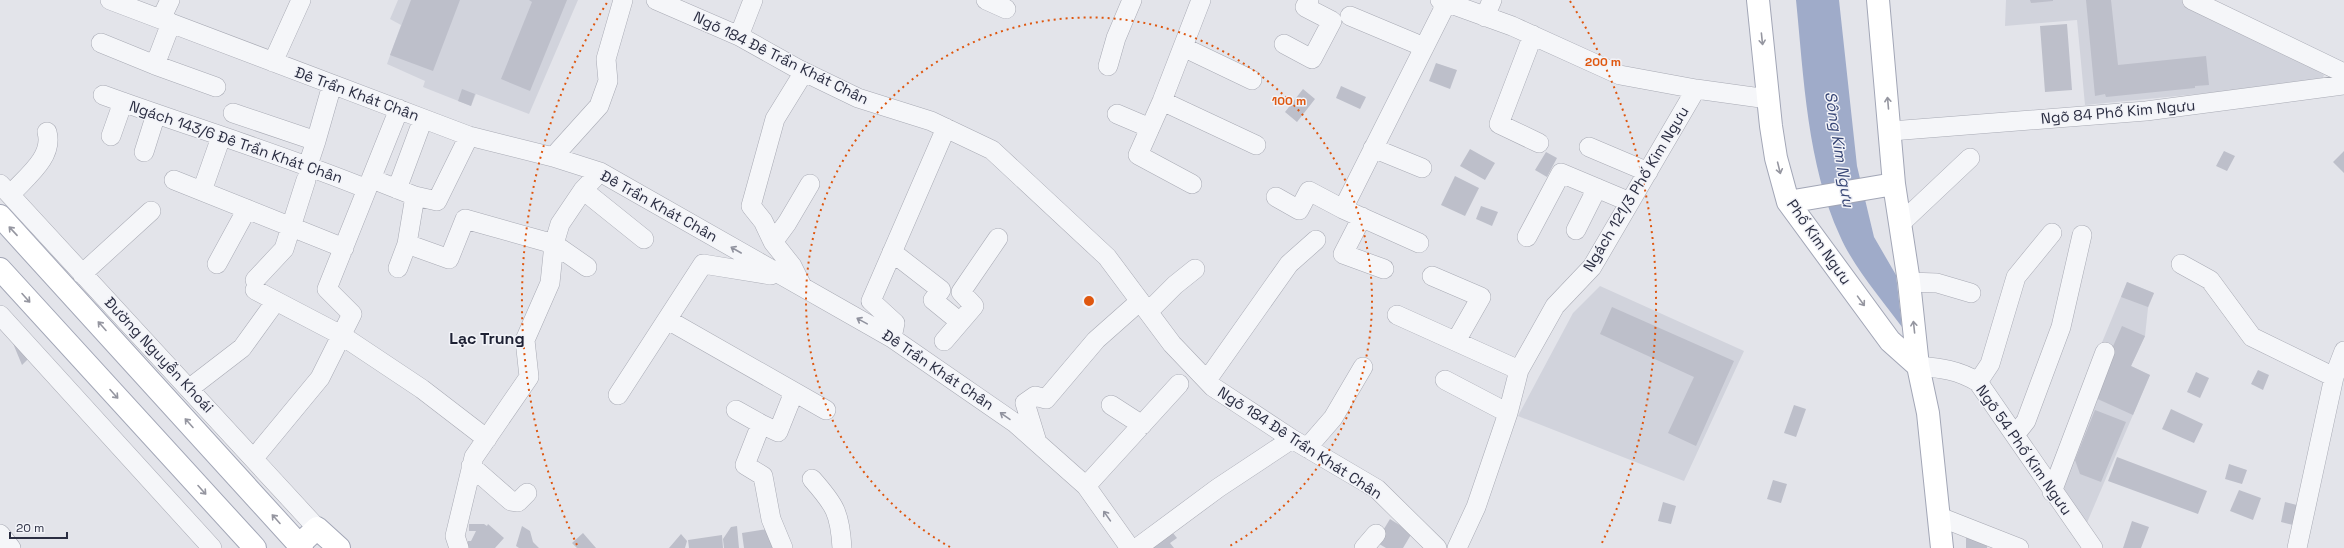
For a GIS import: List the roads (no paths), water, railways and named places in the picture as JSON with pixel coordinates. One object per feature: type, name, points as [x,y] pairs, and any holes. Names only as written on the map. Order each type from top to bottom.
[{"type":"main road","name":"Phố Kim Ngưu","points":[[1758,0],[1768,99],[1776,158],[1788,202],[1890,341],[1918,366]]},
{"type":"main road","points":[[1878,0],[1891,131],[1885,185],[1900,224],[1909,282],[1918,366],[1928,413],[1940,517],[1942,548]]},
{"type":"main road","points":[[1788,202],[1885,185]]},
{"type":"main road","name":"Đường Nguyễn Khoái","points":[[0,216],[301,547]]},
{"type":"main road","points":[[0,269],[255,548]]},
{"type":"main road","points":[[301,547],[317,528],[339,548]]},
{"type":"street","name":"Đê Trần Khát Chân","points":[[110,0],[469,136],[553,157],[600,172],[892,338],[1015,423],[1086,486],[1130,548]]},
{"type":"street","points":[[155,65],[170,0]]},
{"type":"street","points":[[273,62],[301,0]]},
{"type":"street","points":[[553,157],[599,106],[608,81],[606,59],[623,0]]},
{"type":"street","name":"Ngõ 184 Đê Trần Khát Chân","points":[[656,0],[739,36],[804,72],[858,98],[931,121],[992,150],[1107,257],[1172,344],[1213,387],[1299,444],[1377,489],[1437,548]]},
{"type":"street","points":[[739,36],[752,0]]},
{"type":"street","points":[[986,0],[1006,9]]},
{"type":"street","points":[[1108,66],[1116,38],[1132,0]]},
{"type":"street","points":[[1192,184],[1138,155],[1162,101],[1200,0]]},
{"type":"street","points":[[1284,44],[1312,59],[1332,21],[1305,6],[1309,0]]},
{"type":"street","points":[[2192,0],[2344,73]]},
{"type":"street","points":[[1342,209],[1424,47],[1443,1],[1489,8],[1533,35],[1620,75],[1696,89],[1768,99]]},
{"type":"street","points":[[1350,16],[1424,47]]},
{"type":"street","points":[[1533,35],[1499,124],[1539,143]]},
{"type":"street","points":[[101,43],[155,65],[216,87]]},
{"type":"street","points":[[1182,47],[1252,80]]},
{"type":"street","points":[[802,286],[792,266],[773,242],[763,221],[751,206],[775,119],[804,72]]},
{"type":"street","points":[[332,85],[284,249],[255,285],[276,301],[341,335],[422,389],[487,439]]},
{"type":"street","name":"Ngõ 84 Phố Kim Ngưu","points":[[1891,131],[2146,111],[2344,85]]},
{"type":"street","name":"Ngách 121/3 Phố Kim Ngưu","points":[[1457,548],[1476,507],[1508,413],[1519,370],[1555,306],[1592,267],[1696,89]]},
{"type":"street","name":"Ngách 143/6 Đê Trần Khát Chân","points":[[103,95],[244,145],[307,172],[397,189],[415,196],[437,201],[469,136]]},
{"type":"street","points":[[1162,101],[1256,145]]},
{"type":"street","points":[[111,136],[123,102]]},
{"type":"street","points":[[254,458],[320,378],[352,314],[327,289],[399,110]]},
{"type":"street","points":[[144,152],[156,114]]},
{"type":"street","points":[[1116,114],[1150,128]]},
{"type":"street","points":[[244,145],[242,116],[316,141]]},
{"type":"street","points":[[397,189],[423,119]]},
{"type":"street","points":[[892,338],[895,323],[871,301],[946,128]]},
{"type":"street","points":[[5,189],[43,158],[49,147],[47,132]]},
{"type":"street","points":[[202,191],[221,137]]},
{"type":"street","points":[[1590,146],[1648,172]]},
{"type":"street","points":[[1373,148],[1422,168]]},
{"type":"street","points":[[1900,224],[1970,158]]},
{"type":"street","points":[[459,548],[455,536],[474,457],[529,378],[525,340],[550,283],[554,244],[560,224],[583,190],[600,172]]},
{"type":"street","points":[[1527,237],[1561,174],[1630,202]]},
{"type":"street","points":[[174,180],[344,248]]},
{"type":"street","points":[[773,242],[787,223],[810,184]]},
{"type":"street","points":[[1576,230],[1597,188]]},
{"type":"street","name":"Đường Nguyễn Khoái","points":[[5,189],[82,274],[190,388],[317,528]]},
{"type":"street","points":[[583,190],[644,239]]},
{"type":"street","points":[[1276,197],[1299,210],[1309,191],[1342,209],[1419,242]]},
{"type":"street","points":[[398,268],[407,244],[415,196]]},
{"type":"street","points":[[217,264],[247,209]]},
{"type":"street","points":[[82,274],[151,211]]},
{"type":"street","points":[[1362,217],[1342,254],[1384,269]]},
{"type":"street","points":[[407,244],[449,259],[465,219],[554,244],[587,267]]},
{"type":"street","points":[[1978,382],[1990,364],[2016,277],[2052,233]]},
{"type":"street","points":[[2015,435],[2026,421],[2061,327],[2082,235]]},
{"type":"street","points":[[944,341],[974,306],[961,292],[998,238]]},
{"type":"street","points":[[1207,380],[1290,264],[1316,240]]},
{"type":"street","points":[[892,252],[942,290],[933,300],[960,322]]},
{"type":"street","points":[[618,395],[703,264],[784,277]]},
{"type":"street","points":[[2182,264],[2210,280],[2252,337],[2334,377]]},
{"type":"street","points":[[1037,442],[1025,403],[1035,396],[1046,399],[1096,340],[1176,285],[1195,269]]},
{"type":"street","points":[[1432,276],[1481,296],[1456,341]]},
{"type":"street","points":[[1909,282],[1937,283],[1971,293]]},
{"type":"street","points":[[190,388],[242,348],[276,301]]},
{"type":"street","points":[[0,315],[212,548]]},
{"type":"street","points":[[1397,315],[1519,370]]},
{"type":"street","points":[[668,320],[826,410]]},
{"type":"street","points":[[2297,548],[2334,377],[2344,351]]},
{"type":"street","points":[[2052,492],[2105,352]]},
{"type":"street","name":"Ngõ 54 Phố Kim Ngưu","points":[[1918,366],[1962,373],[1978,382],[2052,492],[2093,548]]},
{"type":"street","points":[[1137,548],[1218,488],[1299,444],[1333,418],[1363,367]]},
{"type":"street","points":[[1444,380],[1508,413]]},
{"type":"street","points":[[1086,486],[1179,384]]},
{"type":"street","points":[[736,410],[778,432],[794,392]]},
{"type":"street","points":[[1111,405],[1142,425]]},
{"type":"street","points":[[761,424],[745,465],[764,476],[772,519],[782,548]]},
{"type":"street","points":[[472,466],[511,501],[518,502],[527,493]]},
{"type":"street","points":[[812,479],[830,499],[841,522],[842,548]]},
{"type":"street","points":[[1940,517],[2020,548]]},
{"type":"street","points":[[0,534],[11,548]]},
{"type":"water","name":"Sông Kim Ngưu","points":[[1796,0],[1839,0],[1857,166],[1874,237],[1896,275],[1902,327],[1868,283],[1852,259],[1840,236],[1829,208],[1820,179],[1809,120]]},
{"type":"district","name":"Lạc Trung","points":[[487,338]]}]
